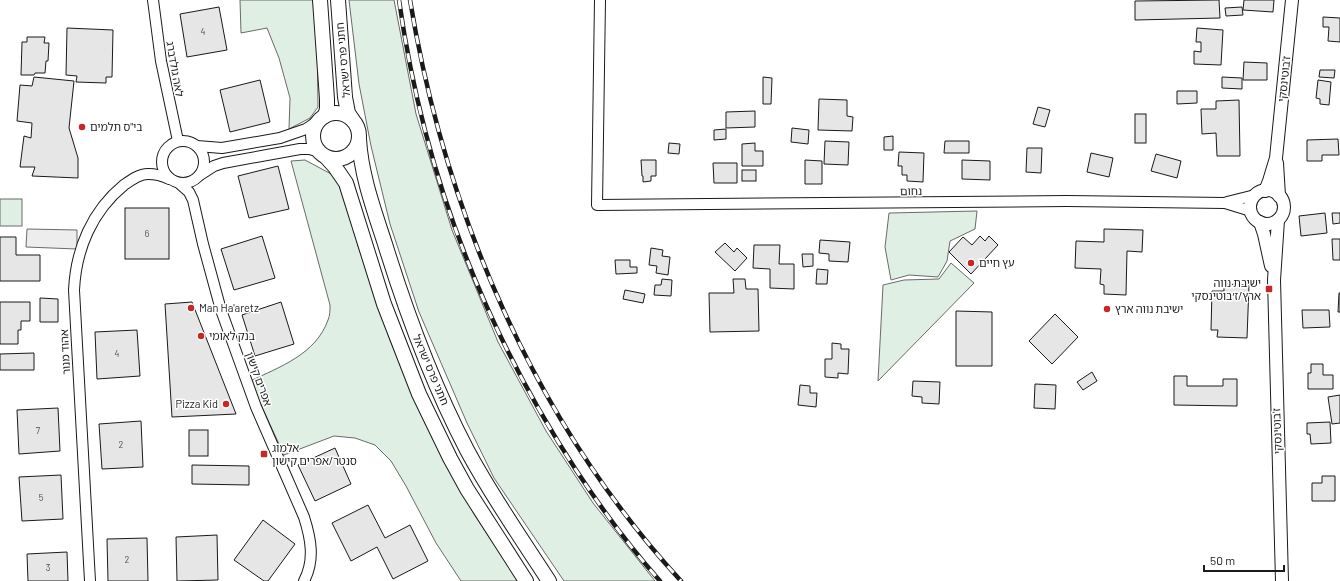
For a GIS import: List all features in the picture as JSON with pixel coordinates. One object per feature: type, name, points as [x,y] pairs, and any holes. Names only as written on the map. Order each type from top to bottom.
[{"type":"main road","name":"חתני פרס ישראל","points":[[320,0],[327,99],[327,109],[322,118]]},
{"type":"main road","name":"חתני פרס ישראל","points":[[338,0],[345,97],[348,113],[352,120]]},
{"type":"main road","points":[[332,113],[339,113],[346,115],[352,120],[359,132],[357,146],[353,152],[340,159],[333,159],[323,155],[315,147],[313,133],[315,127],[322,118],[332,113]]},
{"type":"main road","name":"חתני פרס ישראל","points":[[359,139],[360,158],[386,249],[402,297],[437,386],[467,449],[484,479],[549,581]]},
{"type":"main road","name":"חתני פרס ישראל","points":[[323,155],[335,167],[346,183],[384,304],[414,380],[434,424],[467,489],[526,581]]},
{"type":"street","name":"לאה גולדברג","points":[[153,0],[161,61],[178,141]]},
{"type":"street","name":"נחום","points":[[600,0],[597,206],[1059,202],[1225,203],[1260,193]]},
{"type":"street","name":"ז'בוטינסקי","points":[[1260,193],[1269,181],[1276,158],[1292,0]]},
{"type":"street","points":[[197,146],[222,148],[280,138],[306,129],[322,118]]},
{"type":"street","points":[[200,175],[203,170],[204,157],[197,146],[191,142],[178,141],[166,148],[163,154],[162,167],[169,179],[180,184],[195,180],[214,166],[223,163],[300,149],[309,149],[323,155]]},
{"type":"street","name":"ז'בוטינסקי","points":[[1276,158],[1279,196]]},
{"type":"street","name":"אהוד מנור","points":[[90,581],[74,290],[75,270],[81,249],[96,216],[105,203],[119,189],[140,175],[148,174],[169,179]]},
{"type":"street","name":"אפרים קישון","points":[[180,184],[189,192],[193,200],[221,310],[256,407],[309,532],[311,555],[304,581]]},
{"type":"street","points":[[1271,191],[1279,196],[1283,209],[1278,220],[1269,224],[1260,222],[1254,218],[1250,211],[1251,201],[1260,193],[1271,191]]},
{"type":"street","name":"נחום","points":[[1225,203],[1250,211]]},
{"type":"street","name":"ז'בוטינסקי","points":[[1278,220],[1274,280],[1282,581]]},
{"type":"street","name":"ז'בוטינסקי","points":[[1260,222],[1274,280]]},
{"type":"green space","points":[[240,0],[313,0],[317,33],[318,107],[310,118],[289,129],[290,98],[279,58],[267,28],[241,33]]},
{"type":"green space","points":[[349,0],[394,0],[416,114],[452,230],[498,342],[546,431],[593,503],[655,581],[564,581],[494,478],[467,423],[419,312],[390,224],[371,146],[359,84]]},
{"type":"green space","points":[[305,160],[333,175],[347,198],[358,246],[390,340],[419,409],[474,514],[518,581],[461,581],[436,543],[391,461],[375,445],[355,438],[334,436],[284,455],[250,381],[285,365],[306,351],[322,332],[329,317],[330,305],[291,161]]},
{"type":"green space","points":[[0,199],[22,199],[22,226],[0,226]]},
{"type":"green space","points":[[977,211],[975,229],[950,241],[947,261],[938,277],[909,275],[891,280],[885,247],[889,213]]},
{"type":"green space","points":[[951,263],[974,283],[878,381],[883,285],[904,280],[939,279]]},
{"type":"shaded area","points":[[27,229],[77,230],[77,249],[26,247]]},
{"type":"building","points":[[1219,0],[1220,18],[1135,20],[1135,1]]},
{"type":"building","points":[[1244,0],[1274,0],[1273,12],[1243,10]]},
{"type":"building","points":[[219,7],[227,50],[187,57],[180,14]]},
{"type":"building","points":[[1242,7],[1243,15],[1226,16],[1225,8]]},
{"type":"building","points":[[1323,17],[1340,18],[1340,42],[1328,41],[1329,27],[1323,27]]},
{"type":"building","points":[[67,28],[113,30],[112,77],[106,77],[106,83],[76,82],[77,76],[66,75]]},
{"type":"building","points":[[1197,28],[1223,30],[1221,65],[1194,64],[1194,51],[1201,52],[1201,42],[1196,42]]},
{"type":"building","points":[[27,37],[45,37],[44,43],[49,43],[48,61],[46,61],[45,73],[21,75],[22,42],[27,42]]},
{"type":"building","points":[[1244,62],[1267,63],[1267,80],[1243,80]]},
{"type":"building","points":[[1320,70],[1335,70],[1334,78],[1319,77]]},
{"type":"building","points":[[34,77],[74,81],[69,128],[78,158],[78,178],[32,176],[35,167],[20,167],[24,136],[31,138],[32,123],[17,121],[20,85],[32,86]]},
{"type":"building","points":[[763,77],[772,78],[771,104],[763,104]]},
{"type":"building","points":[[1222,77],[1242,78],[1242,89],[1222,88]]},
{"type":"building","points":[[260,80],[270,122],[230,132],[220,90]]},
{"type":"building","points":[[1318,80],[1331,82],[1329,105],[1320,104],[1320,99],[1316,98]]},
{"type":"building","points":[[1177,91],[1197,91],[1197,103],[1177,104]]},
{"type":"building","points":[[819,99],[847,100],[847,116],[853,117],[852,131],[818,130]]},
{"type":"building","points":[[1239,100],[1240,156],[1217,156],[1216,133],[1202,134],[1201,109],[1216,109],[1216,101]]},
{"type":"building","points":[[1038,107],[1050,110],[1045,127],[1033,124]]},
{"type":"building","points":[[755,111],[755,127],[726,128],[726,112]]},
{"type":"building","points":[[1135,114],[1146,114],[1146,143],[1135,143]]},
{"type":"building","points":[[792,128],[809,130],[808,144],[791,142]]},
{"type":"building","points":[[726,129],[726,139],[714,140],[714,130]]},
{"type":"building","points":[[893,136],[893,150],[884,150],[884,137]]},
{"type":"building","points":[[1338,139],[1339,155],[1322,155],[1322,161],[1307,161],[1307,140]]},
{"type":"building","points":[[825,141],[849,142],[848,165],[824,164]]},
{"type":"building","points":[[945,141],[969,141],[969,153],[944,153]]},
{"type":"building","points":[[669,143],[680,144],[679,154],[668,153]]},
{"type":"building","points":[[755,143],[755,151],[763,151],[763,166],[742,166],[742,144]]},
{"type":"building","points":[[1027,148],[1042,148],[1041,173],[1026,172]]},
{"type":"building","points":[[899,152],[924,153],[923,182],[907,181],[907,175],[902,175],[902,166],[898,166]]},
{"type":"building","points":[[1091,153],[1113,158],[1109,177],[1087,172]]},
{"type":"building","points":[[1156,154],[1181,161],[1177,178],[1151,171]]},
{"type":"building","points":[[641,160],[656,160],[656,176],[651,176],[651,181],[643,182]]},
{"type":"building","points":[[805,160],[822,161],[822,184],[805,184]]},
{"type":"building","points":[[962,160],[990,161],[990,180],[962,179]]},
{"type":"building","points":[[713,163],[737,163],[737,183],[714,183]]},
{"type":"building","points":[[278,166],[289,209],[249,218],[238,176]]},
{"type":"building","points":[[742,170],[756,170],[756,181],[742,181]]},
{"type":"building","points":[[125,208],[169,208],[169,259],[125,259]]},
{"type":"building","points":[[1325,213],[1327,233],[1301,236],[1299,216]]},
{"type":"building","points":[[1332,213],[1340,213],[1340,223],[1333,224]]},
{"type":"building","points":[[1104,229],[1143,230],[1142,252],[1127,251],[1126,295],[1104,294],[1104,285],[1100,284],[1101,269],[1075,268],[1076,241],[1104,242]]},
{"type":"building","points":[[262,236],[275,278],[234,290],[221,249]]},
{"type":"building","name":"עץ חיים","points":[[980,236],[985,241],[989,236],[998,245],[971,274],[949,252],[963,237],[972,245]]},
{"type":"building","points":[[0,237],[16,237],[16,255],[40,255],[40,281],[0,281]]},
{"type":"building","points":[[1332,239],[1340,239],[1340,260],[1333,260]]},
{"type":"building","points":[[820,240],[850,242],[848,262],[829,261],[829,254],[819,253]]},
{"type":"building","points":[[725,243],[734,252],[737,248],[747,258],[735,271],[715,252]]},
{"type":"building","points":[[754,245],[780,245],[779,264],[794,264],[794,289],[770,288],[770,269],[753,268]]},
{"type":"building","points":[[651,248],[663,250],[662,256],[670,257],[668,275],[656,273],[657,266],[649,265]]},
{"type":"building","points":[[802,254],[813,254],[813,266],[803,267]]},
{"type":"building","points":[[615,260],[630,260],[630,267],[637,267],[637,273],[616,274]]},
{"type":"building","points":[[817,269],[828,270],[827,284],[816,284]]},
{"type":"building","points":[[662,279],[672,280],[671,296],[654,295],[655,285],[661,285]]},
{"type":"building","points":[[733,279],[745,279],[746,289],[758,289],[759,331],[710,332],[709,293],[734,293]]},
{"type":"building","points":[[1224,284],[1249,285],[1247,338],[1217,337],[1218,330],[1211,330],[1212,291],[1224,291]]},
{"type":"building","points":[[625,290],[645,294],[643,303],[623,299]]},
{"type":"building","points":[[1339,293],[1340,312],[1338,312]]},
{"type":"building","points":[[40,298],[58,299],[58,322],[40,322]]},
{"type":"building","points":[[0,302],[30,302],[30,321],[21,321],[21,330],[18,330],[18,344],[0,344]]},
{"type":"building","points":[[192,302],[236,414],[172,417],[165,304]]},
{"type":"building","points":[[281,302],[294,344],[255,356],[242,315]]},
{"type":"building","points":[[1302,310],[1329,310],[1330,327],[1303,328]]},
{"type":"building","points":[[956,311],[992,312],[992,366],[956,366]]},
{"type":"building","points":[[1055,314],[1078,337],[1052,364],[1029,341]]},
{"type":"building","points":[[137,330],[140,376],[97,379],[95,332]]},
{"type":"building","points":[[832,343],[841,344],[841,349],[849,349],[848,374],[838,373],[838,378],[825,377],[825,359],[832,359]]},
{"type":"building","points":[[34,353],[34,370],[0,370],[0,354]]},
{"type":"building","points":[[1311,364],[1323,364],[1323,375],[1333,375],[1333,389],[1308,389],[1308,373],[1311,373]]},
{"type":"building","points":[[1092,372],[1097,381],[1083,390],[1077,382]]},
{"type":"building","points":[[1174,376],[1187,376],[1187,386],[1223,386],[1223,379],[1237,379],[1237,406],[1174,405]]},
{"type":"building","points":[[913,381],[940,382],[939,404],[922,403],[922,397],[912,396]]},
{"type":"building","points":[[1035,384],[1056,385],[1055,409],[1034,408]]},
{"type":"building","points":[[800,385],[810,386],[810,393],[817,393],[816,407],[798,405]]},
{"type":"building","points":[[1340,395],[1340,423],[1332,424],[1328,397]]},
{"type":"building","points":[[58,408],[60,451],[19,454],[17,410]]},
{"type":"building","points":[[141,421],[143,467],[102,469],[99,424]]},
{"type":"building","points":[[1330,422],[1331,443],[1311,444],[1310,434],[1307,434],[1307,423]]},
{"type":"building","points":[[189,430],[208,430],[208,456],[189,456]]},
{"type":"building","points":[[335,448],[351,484],[315,501],[298,465]]},
{"type":"building","points":[[192,465],[249,466],[249,485],[192,484]]},
{"type":"building","points":[[61,475],[63,519],[22,521],[19,477]]},
{"type":"building","points":[[1322,476],[1335,476],[1335,501],[1312,501],[1312,483],[1322,483]]},
{"type":"building","points":[[368,505],[385,538],[410,525],[428,561],[393,579],[377,547],[351,561],[332,523]]},
{"type":"building","points":[[263,520],[295,544],[268,581],[264,581],[234,560]]},
{"type":"building","points":[[217,535],[218,580],[177,581],[176,537]]},
{"type":"building","points":[[147,538],[148,581],[108,581],[107,539]]},
{"type":"building","points":[[67,552],[68,581],[28,581],[27,554]]},
{"type":"railway","points":[[399,0],[410,63],[424,125],[441,185],[461,245],[485,303],[512,360],[542,415],[576,470],[616,527],[660,581]]},
{"type":"railway","points":[[410,0],[426,79],[446,158],[472,235],[504,310],[540,383],[582,453],[629,519],[681,581]]},
{"type":"place","name":"בי\"ס תלמים","points":[[82,127]]},
{"type":"place","name":"עץ חיים","points":[[971,263]]},
{"type":"place","name":"ישיבת נווה ארץ/ז׳בוטינסקי","points":[[1269,289]]},
{"type":"place","name":"Man Ha'aretz","points":[[191,308]]},
{"type":"place","name":"ישיבת נווה ארץ","points":[[1107,309]]},
{"type":"place","name":"בנק לאומי","points":[[201,336]]},
{"type":"place","name":"Pizza Kid","points":[[226,404]]},
{"type":"place","name":"אלמוג סנטר/אפרים קישון","points":[[264,454]]}]
